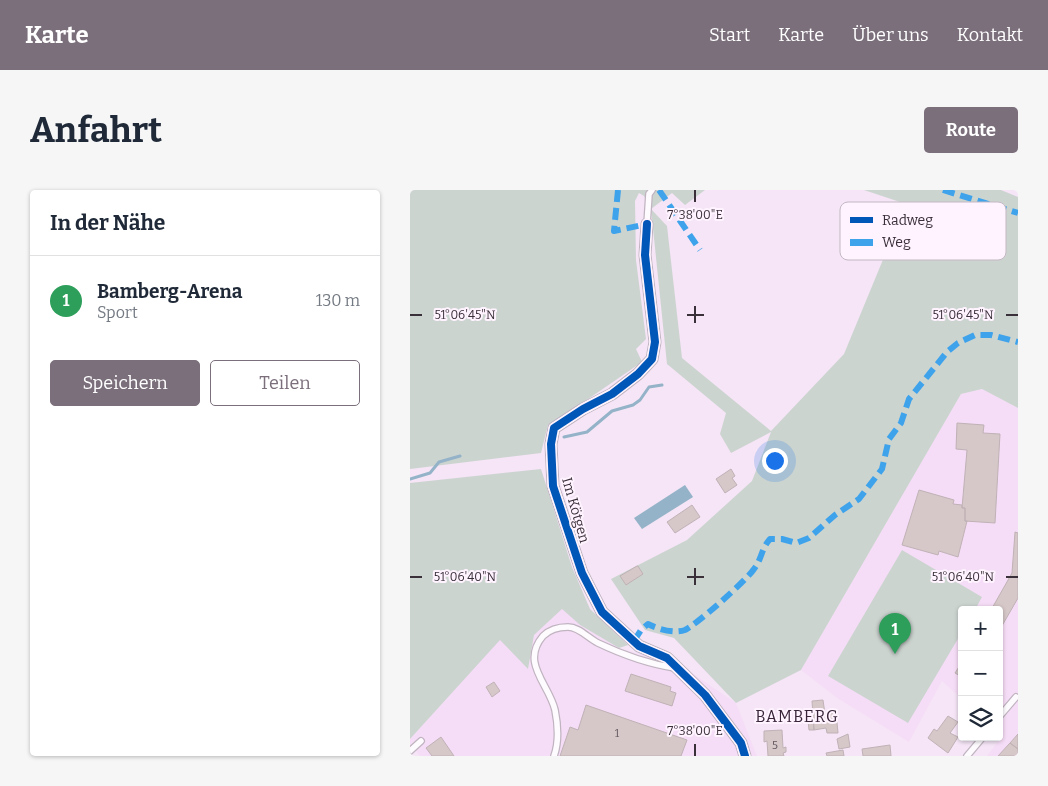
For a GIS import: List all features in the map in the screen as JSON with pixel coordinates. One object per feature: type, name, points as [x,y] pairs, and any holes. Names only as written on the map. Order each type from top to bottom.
[{"type":"street","name":"Im Kötgen","points":[[647,224],[644,255],[656,342],[652,359],[638,374],[612,394],[583,409],[554,428],[551,444],[553,486],[582,573],[602,612],[640,646],[667,658],[705,695],[741,742],[745,756]]},
{"type":"lane","points":[[647,224],[649,194],[652,190]]},
{"type":"lane","points":[[554,756],[557,731],[554,709],[535,665],[534,655],[538,643],[545,634],[556,628],[569,627],[616,651],[677,668]]},
{"type":"lane","points":[[1003,712],[1016,697]]},
{"type":"lane","points":[[410,751],[420,741]]},
{"type":"lane","points":[[967,756],[979,741]]},
{"type":"shaded area","points":[[410,190],[705,190],[685,205],[672,193],[651,209],[644,196],[639,193],[635,201],[636,260],[646,339],[636,349],[642,362],[548,425],[541,453],[410,469]]},
{"type":"shaded area","points":[[864,190],[1001,190],[1018,197],[1018,408],[982,389],[961,394],[801,670],[736,703],[674,638],[645,630],[611,579],[687,540],[752,481],[771,432],[731,453],[720,434],[726,413],[667,364],[651,209],[667,226],[682,358],[771,431],[844,354],[883,260],[1006,260],[1006,202],[900,202]]},
{"type":"shaded area","points":[[982,389],[1018,408],[1018,756],[987,756],[998,741],[1003,741],[1003,606],[958,606],[958,695],[942,681],[909,742],[837,698],[801,670],[961,394]]},
{"type":"shaded area","points":[[541,469],[572,567],[590,609],[628,645],[619,648],[580,625],[562,609],[534,635],[528,669],[500,640],[410,739],[410,483]]},
{"type":"shaded area","points":[[902,550],[982,597],[977,606],[958,606],[958,639],[908,723],[828,676]]},
{"type":"shaded area","points":[[562,608],[580,625],[619,648],[683,667],[736,703],[757,756],[420,756],[410,744],[410,739],[500,639],[528,668],[534,635]]},
{"type":"water","points":[[685,485],[693,497],[642,529],[634,518]]},
{"type":"building","points":[[957,423],[984,425],[983,433],[1000,434],[995,523],[965,521],[965,508],[962,508],[967,450],[956,449]]},
{"type":"building","points":[[731,469],[735,476],[732,478],[737,485],[725,493],[716,479]]},
{"type":"building","points":[[919,490],[954,500],[953,504],[962,505],[962,508],[965,508],[965,521],[967,521],[958,557],[939,551],[938,555],[902,545]]},
{"type":"building","points":[[692,505],[700,517],[675,533],[667,522]]},
{"type":"building","points":[[1015,532],[1018,533],[1018,598],[1003,624],[1003,606],[993,606],[1012,573]]},
{"type":"building","points":[[637,566],[643,574],[626,585],[620,576]]},
{"type":"building","points":[[631,674],[671,687],[670,691],[676,693],[672,706],[625,691]]},
{"type":"building","points":[[494,682],[500,691],[492,697],[486,687]]},
{"type":"building","points":[[823,700],[825,714],[836,712],[838,733],[827,733],[826,728],[814,730],[812,701]]},
{"type":"building","points":[[586,705],[687,740],[681,756],[560,756],[570,727],[578,730]]},
{"type":"building","points":[[948,716],[958,722],[950,733],[958,737],[948,753],[928,738],[934,729],[937,731]]},
{"type":"building","points":[[808,720],[813,720],[814,730],[809,730]]},
{"type":"building","points":[[782,730],[783,748],[786,747],[786,752],[783,753],[784,756],[768,756],[767,741],[764,742],[764,731]]},
{"type":"building","points":[[848,734],[850,747],[839,749],[837,739]]},
{"type":"building","points":[[1018,734],[1018,749],[1010,743]]},
{"type":"building","points":[[441,737],[454,756],[432,756],[426,748]]},
{"type":"building","points":[[1010,743],[1018,749],[1018,756],[998,756]]},
{"type":"building","points":[[890,745],[891,756],[863,756],[862,749]]},
{"type":"building","points":[[843,750],[844,756],[827,756],[826,753]]},
{"type":"waterway","points":[[564,437],[587,432],[612,411],[633,405],[640,400],[649,387],[662,385]]},
{"type":"waterway","points":[[410,479],[430,473],[439,462],[460,456]]},
{"type":"marked path","points":[[618,190],[614,231],[647,224]]},
{"type":"marked path","points":[[659,190],[700,250]]},
{"type":"marked path","points":[[943,190],[982,202]]},
{"type":"marked path","points":[[1006,209],[1018,213]]},
{"type":"marked path","points":[[634,641],[641,630],[648,624],[666,630],[685,630],[710,611],[749,575],[757,565],[770,539],[782,539],[796,543],[809,538],[835,515],[859,499],[882,469],[889,439],[901,423],[909,399],[947,352],[958,343],[975,335],[991,335],[1018,342]]},
{"type":"cycle path","points":[[647,224],[645,255],[655,342],[652,359],[638,374],[612,394],[583,409],[554,428],[551,444],[553,486],[582,573],[602,612],[639,646],[667,658],[705,695],[741,743],[745,756]]},
{"type":"place","name":"Bamberg-Arena","points":[[895,654]]},
{"type":"district","name":"BAMBERG","points":[[797,716]]}]
